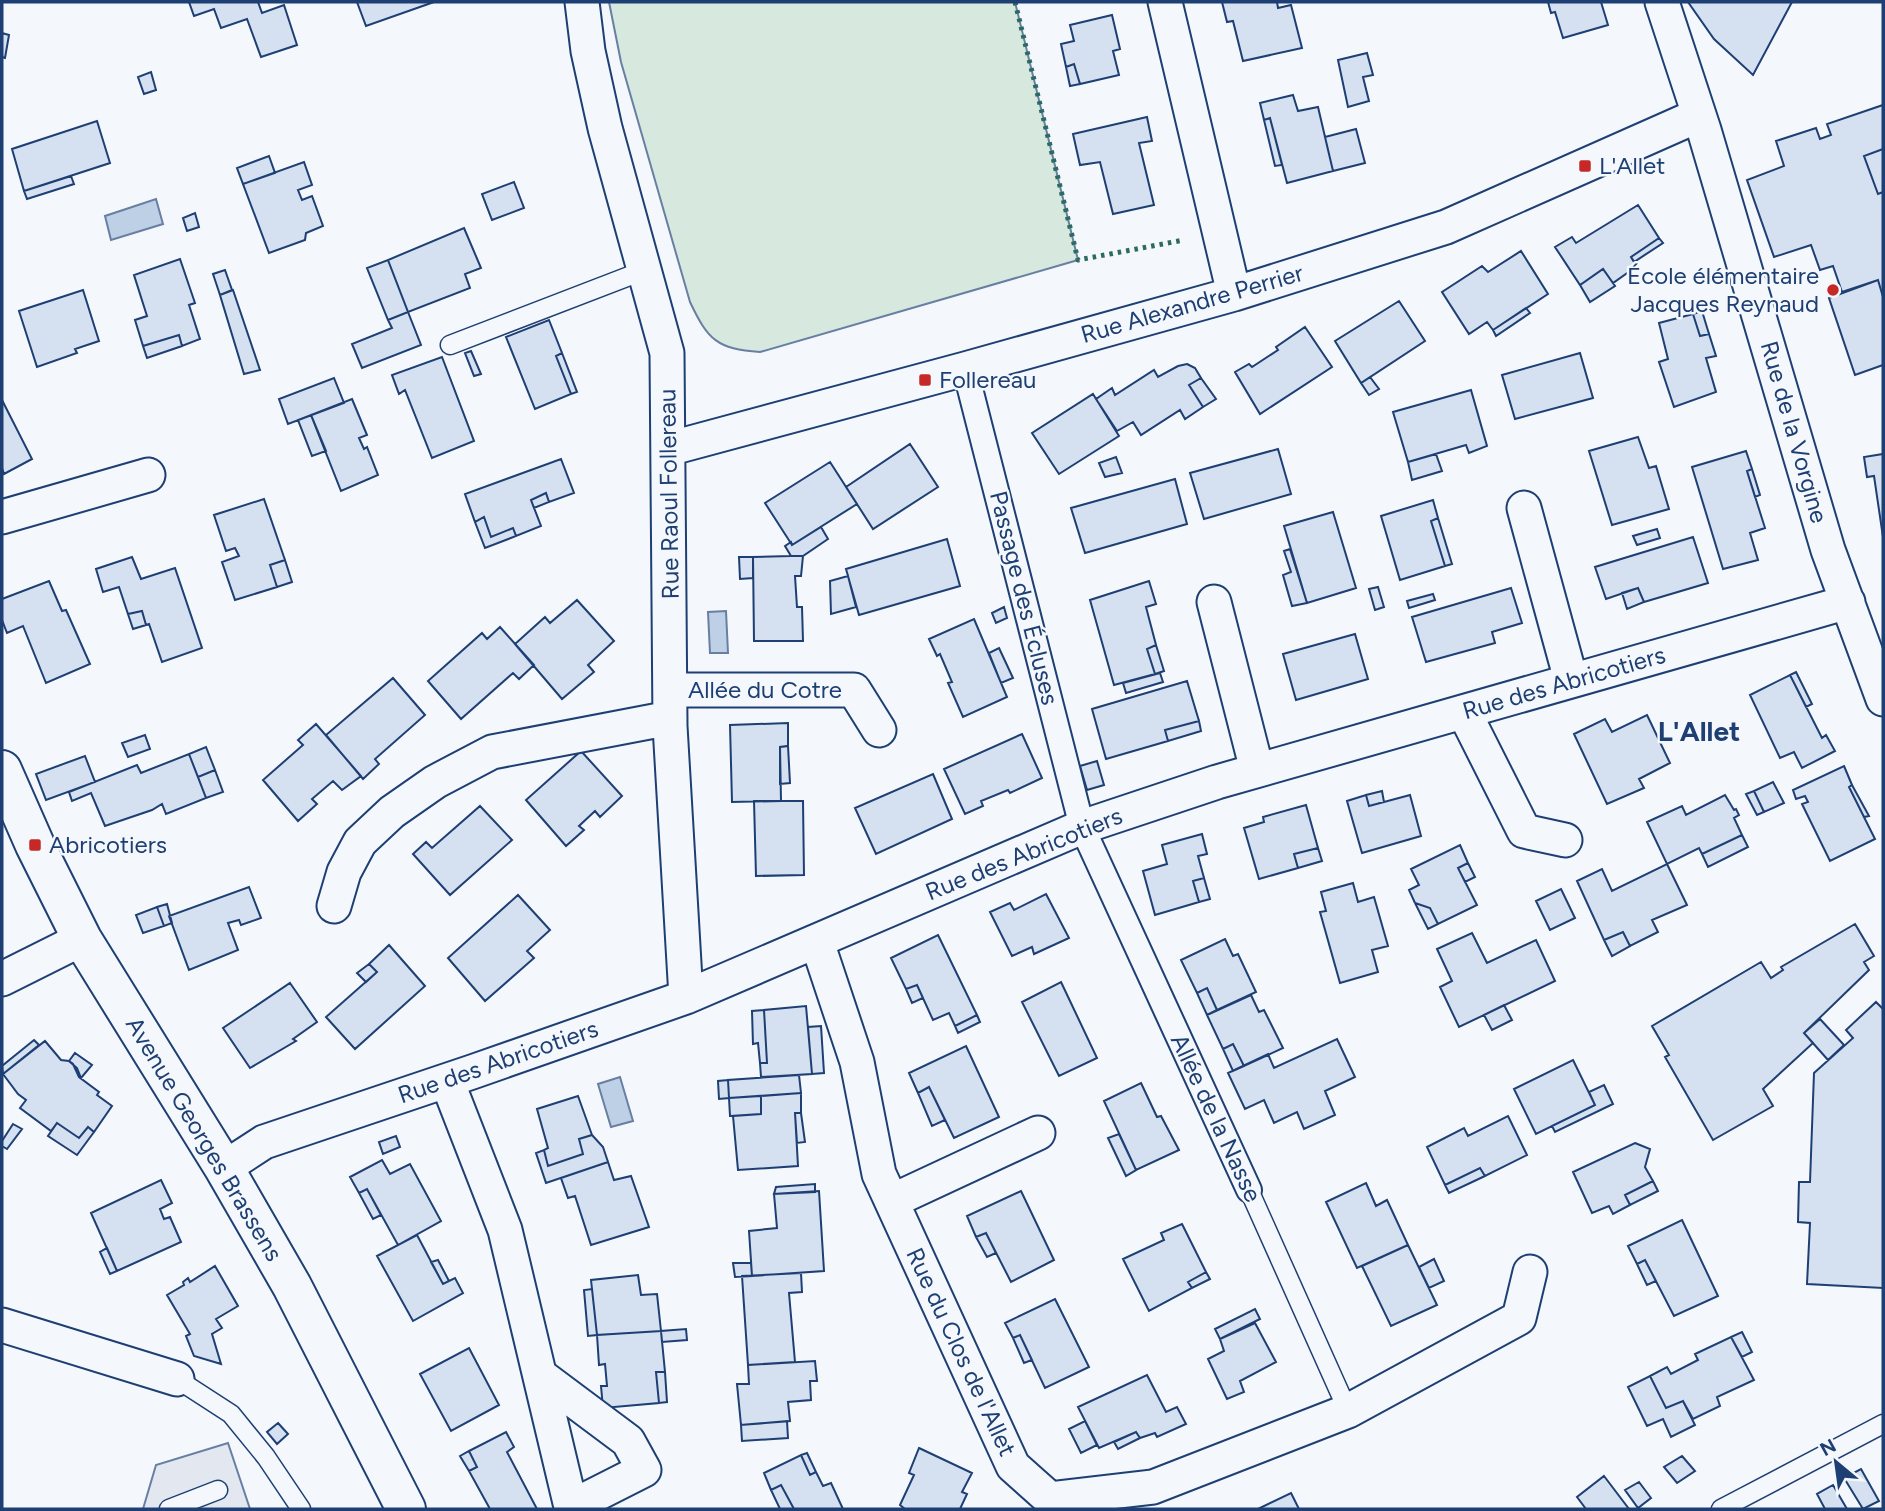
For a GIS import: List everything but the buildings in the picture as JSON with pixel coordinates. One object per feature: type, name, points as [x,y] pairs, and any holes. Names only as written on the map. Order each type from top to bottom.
[{"type":"street","name":"Rue Raoul Follereau","points":[[582,2],[588,51],[605,128],[667,353],[670,704],[686,997]]},
{"type":"street","points":[[1165,2],[1234,294]]},
{"type":"street","name":"Rue de la Vorgine","points":[[1662,2],[1699,115],[1828,550],[1883,699]]},
{"type":"street","name":"Rue Alexandre Perrier","points":[[668,449],[1234,294],[1446,227],[1699,115]]},
{"type":"street","name":"Passage des Écluses","points":[[965,369],[1082,827]]},
{"type":"street","points":[[2,517],[148,475]]},
{"type":"street","points":[[1524,508],[1571,680]]},
{"type":"street","points":[[1214,602],[1257,770]]},
{"type":"street","name":"Rue des Abricotiers","points":[[224,1168],[264,1142],[686,997],[1082,827],[1257,770],[1848,602]]},
{"type":"street","name":"Allée du Cotre","points":[[670,704],[854,690],[879,730]]},
{"type":"street","points":[[334,906],[344,872],[360,842],[392,812],[435,782],[492,752],[670,704]]},
{"type":"street","points":[[1465,712],[1524,831],[1565,840]]},
{"type":"street","name":"Avenue Georges Brassens","points":[[2,770],[35,845],[82,939],[224,1168],[292,1286],[406,1509]]},
{"type":"street","name":"Allée de la Nasse","points":[[1082,827],[1249,1190]]},
{"type":"street","points":[[2,979],[82,939]]},
{"type":"street","name":"Rue du Clos de l'Allet","points":[[817,942],[857,1062],[880,1174],[1013,1466],[1048,1504],[1153,1487],[1348,1411],[1519,1318],[1530,1272]]},
{"type":"street","points":[[447,1081],[505,1230],[541,1376]]},
{"type":"street","points":[[892,1201],[1038,1133]]},
{"type":"street","points":[[2,1325],[177,1379]]},
{"type":"lane","points":[[450,345],[645,270]]},
{"type":"lane","name":"Allée de la Nasse","points":[[1249,1190],[1348,1411]]},
{"type":"lane","points":[[177,1379],[231,1414],[266,1457],[301,1509]]},
{"type":"lane","points":[[1721,1509],[1883,1424]]},
{"type":"lane","points":[[169,1509],[218,1490]]},
{"type":"shaded area","points":[[609,2],[1015,2],[1078,260],[760,352],[724,345],[709,334],[690,302],[621,62]]},
{"type":"shaded area","points":[[228,1443],[250,1509],[143,1509],[156,1465]]},
{"type":"water","points":[[156,199],[163,224],[111,240],[105,216]]},
{"type":"water","points":[[726,611],[728,653],[710,653],[708,612]]},
{"type":"water","points":[[620,1077],[633,1121],[611,1127],[598,1084]]},
{"type":"hedge","points":[[1015,2],[1078,260],[1184,240]]},
{"type":"place","name":"L'Allet","points":[[1585,166]]},
{"type":"place","name":"École élémentaire Jacques Reynaud","points":[[1833,290]]},
{"type":"place","name":"Follereau","points":[[925,380]]},
{"type":"place","name":"Abricotiers","points":[[35,845]]},
{"type":"district","name":"L'Allet","points":[[1699,731]]}]
